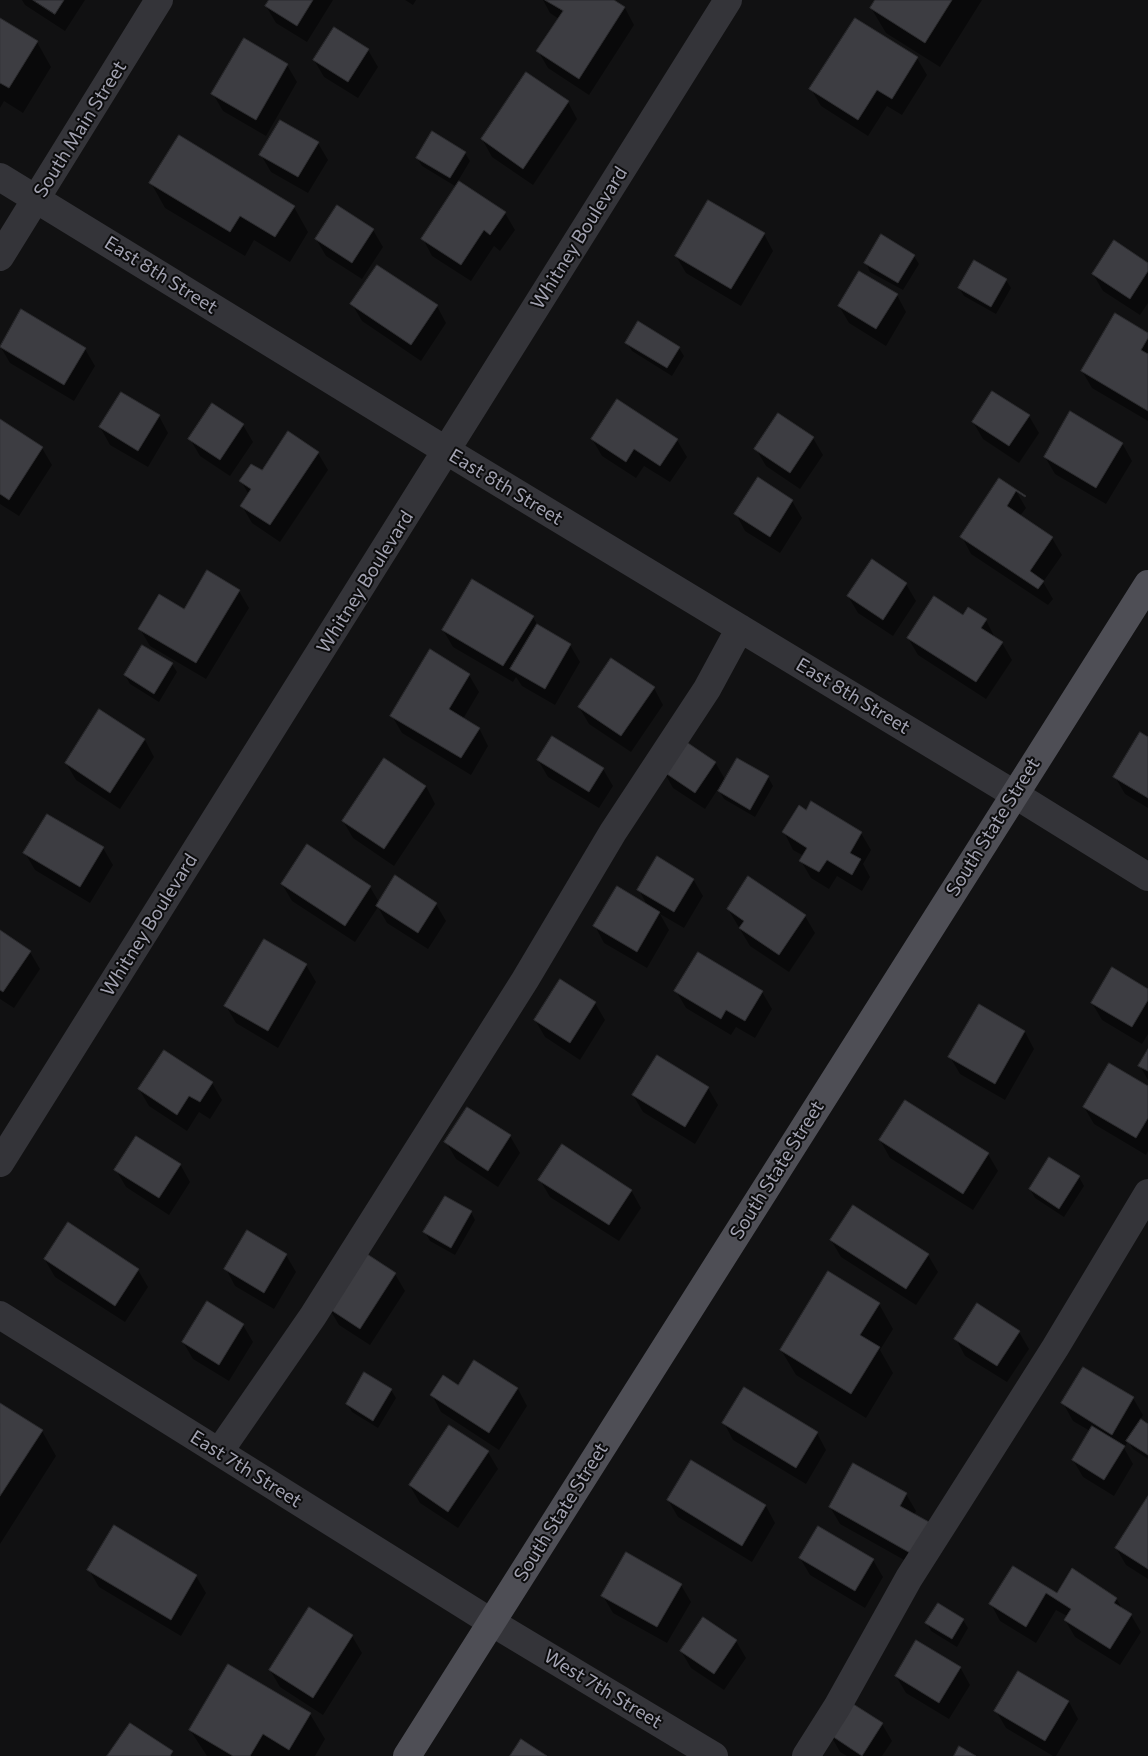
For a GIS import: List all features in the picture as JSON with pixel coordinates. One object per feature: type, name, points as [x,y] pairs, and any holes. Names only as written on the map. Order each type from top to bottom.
[{"type":"main road","name":"South State Street","points":[[407,1756],[1148,584]]},
{"type":"street","name":"South Main Street","points":[[0,257],[160,0]]},
{"type":"street","name":"Whitney Boulevard","points":[[0,1163],[728,0]]},
{"type":"street","name":"East 8th Street","points":[[0,177],[1148,877]]},
{"type":"street","points":[[219,1452],[318,1308],[525,980],[613,832],[707,688],[740,628]]},
{"type":"street","points":[[806,1756],[837,1706],[909,1578],[1055,1348],[1148,1193]]},
{"type":"street","name":"East 7th Street","points":[[0,1316],[492,1622]]},
{"type":"street","name":"West 7th Street","points":[[492,1622],[714,1756]]},
{"type":"building","points":[[33,0],[64,0],[55,14]]},
{"type":"building","points":[[269,0],[313,0],[297,26],[265,6]]},
{"type":"building","points":[[545,0],[614,0],[625,7],[579,79],[536,51],[563,11]]},
{"type":"building","points":[[875,0],[952,0],[925,43],[870,8]]},
{"type":"building","points":[[0,18],[38,41],[9,88],[0,83]]},
{"type":"building","points":[[855,18],[918,57],[892,99],[877,90],[858,120],[809,89]]},
{"type":"building","points":[[334,27],[369,49],[348,82],[313,60]]},
{"type":"building","points":[[244,38],[288,64],[256,120],[211,94]]},
{"type":"building","points":[[526,72],[569,101],[523,169],[481,139]]},
{"type":"building","points":[[280,120],[319,142],[298,177],[259,155]]},
{"type":"building","points":[[432,131],[466,152],[450,178],[416,158]]},
{"type":"building","points":[[179,135],[295,206],[275,237],[240,216],[230,232],[149,183]]},
{"type":"building","points":[[459,181],[506,212],[490,235],[484,230],[461,265],[421,239]]},
{"type":"building","points":[[708,200],[765,233],[731,289],[675,256]]},
{"type":"building","points":[[337,205],[374,229],[352,263],[315,239]]},
{"type":"building","points":[[881,234],[915,255],[898,283],[864,263]]},
{"type":"building","points":[[1114,240],[1148,263],[1148,271],[1130,299],[1092,274]]},
{"type":"building","points":[[974,260],[1007,279],[991,307],[958,288]]},
{"type":"building","points":[[377,265],[438,305],[411,345],[350,304]]},
{"type":"building","points":[[859,271],[898,294],[876,329],[838,306]]},
{"type":"building","points":[[21,309],[86,348],[64,385],[0,347]]},
{"type":"building","points":[[1115,313],[1148,333],[1148,338],[1141,350],[1148,354],[1148,411],[1081,371]]},
{"type":"building","points":[[638,321],[680,347],[667,368],[625,343]]},
{"type":"building","points":[[992,391],[1030,415],[1009,446],[972,422]]},
{"type":"building","points":[[121,392],[160,415],[138,451],[99,427]]},
{"type":"building","points":[[617,399],[678,439],[660,466],[634,449],[626,462],[591,439]]},
{"type":"building","points":[[212,403],[244,424],[220,460],[188,439]]},
{"type":"building","points":[[1070,411],[1123,443],[1096,488],[1044,457]]},
{"type":"building","points":[[778,413],[814,437],[790,473],[754,449]]},
{"type":"building","points":[[0,419],[43,447],[9,500],[0,494]]},
{"type":"building","points":[[288,431],[319,452],[270,525],[240,506],[251,489],[239,481],[251,464],[262,470]]},
{"type":"building","points":[[758,477],[793,500],[770,537],[734,514]]},
{"type":"building","points":[[999,478],[1026,496],[1016,491],[1007,506],[1053,537],[1030,571],[1044,581],[1038,589],[960,537]]},
{"type":"building","points":[[872,559],[907,583],[883,620],[847,596]]},
{"type":"building","points":[[207,570],[240,590],[196,663],[138,629],[159,594],[184,609]]},
{"type":"building","points":[[472,579],[534,616],[503,666],[442,630]]},
{"type":"building","points":[[934,596],[963,615],[968,607],[987,619],[981,628],[1003,642],[976,682],[907,638]]},
{"type":"building","points":[[537,624],[571,644],[545,689],[510,669]]},
{"type":"building","points":[[142,645],[173,663],[154,694],[124,675]]},
{"type":"building","points":[[430,649],[470,674],[449,709],[480,728],[461,758],[390,716]]},
{"type":"building","points":[[611,658],[655,687],[621,736],[578,707]]},
{"type":"building","points":[[99,709],[145,739],[110,793],[65,763]]},
{"type":"building","points":[[1140,732],[1148,737],[1148,798],[1113,777]]},
{"type":"building","points":[[552,736],[604,768],[589,792],[537,760]]},
{"type":"building","points":[[682,739],[716,762],[695,793],[661,770]]},
{"type":"building","points":[[384,758],[426,786],[384,849],[342,821]]},
{"type":"building","points":[[737,758],[769,776],[750,810],[718,791]]},
{"type":"building","points":[[811,801],[862,832],[850,853],[861,859],[852,875],[827,860],[819,872],[799,861],[807,848],[782,832],[799,805],[806,810]]},
{"type":"building","points":[[47,814],[104,847],[80,887],[23,853]]},
{"type":"building","points":[[307,844],[371,886],[345,926],[281,884]]},
{"type":"building","points":[[657,856],[694,879],[674,912],[637,890]]},
{"type":"building","points":[[395,875],[437,903],[418,933],[376,906]]},
{"type":"building","points":[[748,876],[806,915],[779,955],[739,928],[744,921],[727,909]]},
{"type":"building","points":[[617,886],[660,912],[637,952],[593,926]]},
{"type":"building","points":[[0,930],[31,951],[3,992],[0,990]]},
{"type":"building","points":[[264,939],[307,964],[268,1031],[224,1006]]},
{"type":"building","points":[[698,952],[763,991],[745,1021],[726,1010],[721,1019],[674,991]]},
{"type":"building","points":[[1112,967],[1148,989],[1148,1000],[1132,1027],[1091,1003]]},
{"type":"building","points":[[560,979],[596,1002],[570,1043],[534,1020]]},
{"type":"building","points":[[979,1004],[1025,1031],[995,1084],[948,1057]]},
{"type":"building","points":[[1148,1049],[1148,1071],[1138,1066]]},
{"type":"building","points":[[164,1050],[213,1082],[200,1102],[189,1096],[177,1115],[138,1089]]},
{"type":"building","points":[[657,1055],[709,1087],[685,1127],[632,1095]]},
{"type":"building","points":[[1109,1063],[1148,1086],[1148,1118],[1136,1138],[1083,1107]]},
{"type":"building","points":[[905,1100],[989,1153],[963,1194],[879,1140]]},
{"type":"building","points":[[467,1107],[511,1135],[488,1171],[444,1142]]},
{"type":"building","points":[[136,1136],[181,1164],[159,1198],[114,1170]]},
{"type":"building","points":[[562,1144],[632,1190],[609,1225],[538,1180]]},
{"type":"building","points":[[1049,1157],[1080,1176],[1059,1209],[1029,1189]]},
{"type":"building","points":[[445,1196],[472,1211],[451,1248],[423,1232]]},
{"type":"building","points":[[853,1205],[929,1254],[906,1289],[830,1240]]},
{"type":"building","points":[[68,1222],[139,1269],[115,1306],[44,1259]]},
{"type":"building","points":[[247,1230],[287,1254],[264,1293],[224,1269]]},
{"type":"building","points":[[364,1252],[396,1273],[360,1329],[328,1308]]},
{"type":"building","points":[[828,1271],[880,1303],[860,1335],[880,1347],[851,1394],[780,1350]]},
{"type":"building","points":[[207,1301],[244,1324],[219,1365],[182,1342]]},
{"type":"building","points":[[977,1303],[1020,1331],[997,1366],[954,1339]]},
{"type":"building","points":[[474,1360],[518,1388],[489,1433],[430,1395],[443,1375],[458,1385]]},
{"type":"building","points":[[1083,1367],[1134,1397],[1112,1435],[1061,1403]]},
{"type":"building","points":[[364,1372],[392,1389],[373,1421],[346,1404]]},
{"type":"building","points":[[744,1387],[818,1432],[796,1468],[722,1423]]},
{"type":"building","points":[[0,1403],[43,1430],[0,1496]]},
{"type":"building","points":[[1141,1419],[1148,1424],[1148,1455],[1126,1441]]},
{"type":"building","points":[[449,1425],[489,1451],[448,1512],[409,1485]]},
{"type":"building","points":[[1092,1426],[1125,1446],[1104,1480],[1072,1460]]},
{"type":"building","points":[[691,1460],[766,1505],[742,1546],[667,1500]]},
{"type":"building","points":[[853,1463],[907,1493],[900,1506],[929,1522],[912,1554],[829,1507]]},
{"type":"building","points":[[1148,1496],[1148,1569],[1115,1548]]},
{"type":"building","points":[[114,1525],[197,1575],[171,1620],[87,1570]]},
{"type":"building","points":[[818,1526],[874,1559],[855,1591],[799,1558]]},
{"type":"building","points":[[626,1552],[682,1584],[657,1627],[601,1596]]},
{"type":"building","points":[[1013,1566],[1057,1593],[1072,1568],[1117,1598],[1114,1603],[1132,1614],[1110,1649],[1064,1620],[1071,1609],[1046,1593],[1026,1627],[989,1604]]},
{"type":"building","points":[[938,1603],[964,1619],[952,1639],[925,1623]]},
{"type":"building","points":[[309,1607],[353,1635],[313,1698],[269,1670]]},
{"type":"building","points":[[703,1617],[737,1640],[714,1674],[680,1651]]},
{"type":"building","points":[[916,1640],[961,1667],[939,1703],[895,1676]]},
{"type":"building","points":[[228,1664],[311,1713],[289,1750],[263,1734],[250,1756],[233,1756],[189,1730]]},
{"type":"building","points":[[1018,1671],[1069,1701],[1045,1741],[994,1711]]},
{"type":"building","points":[[850,1702],[883,1723],[862,1756],[829,1734]]},
{"type":"building","points":[[130,1723],[173,1751],[170,1756],[107,1756]]},
{"type":"building","points":[[521,1739],[547,1756],[510,1756]]},
{"type":"building","points":[[959,1746],[976,1756],[954,1756]]}]
